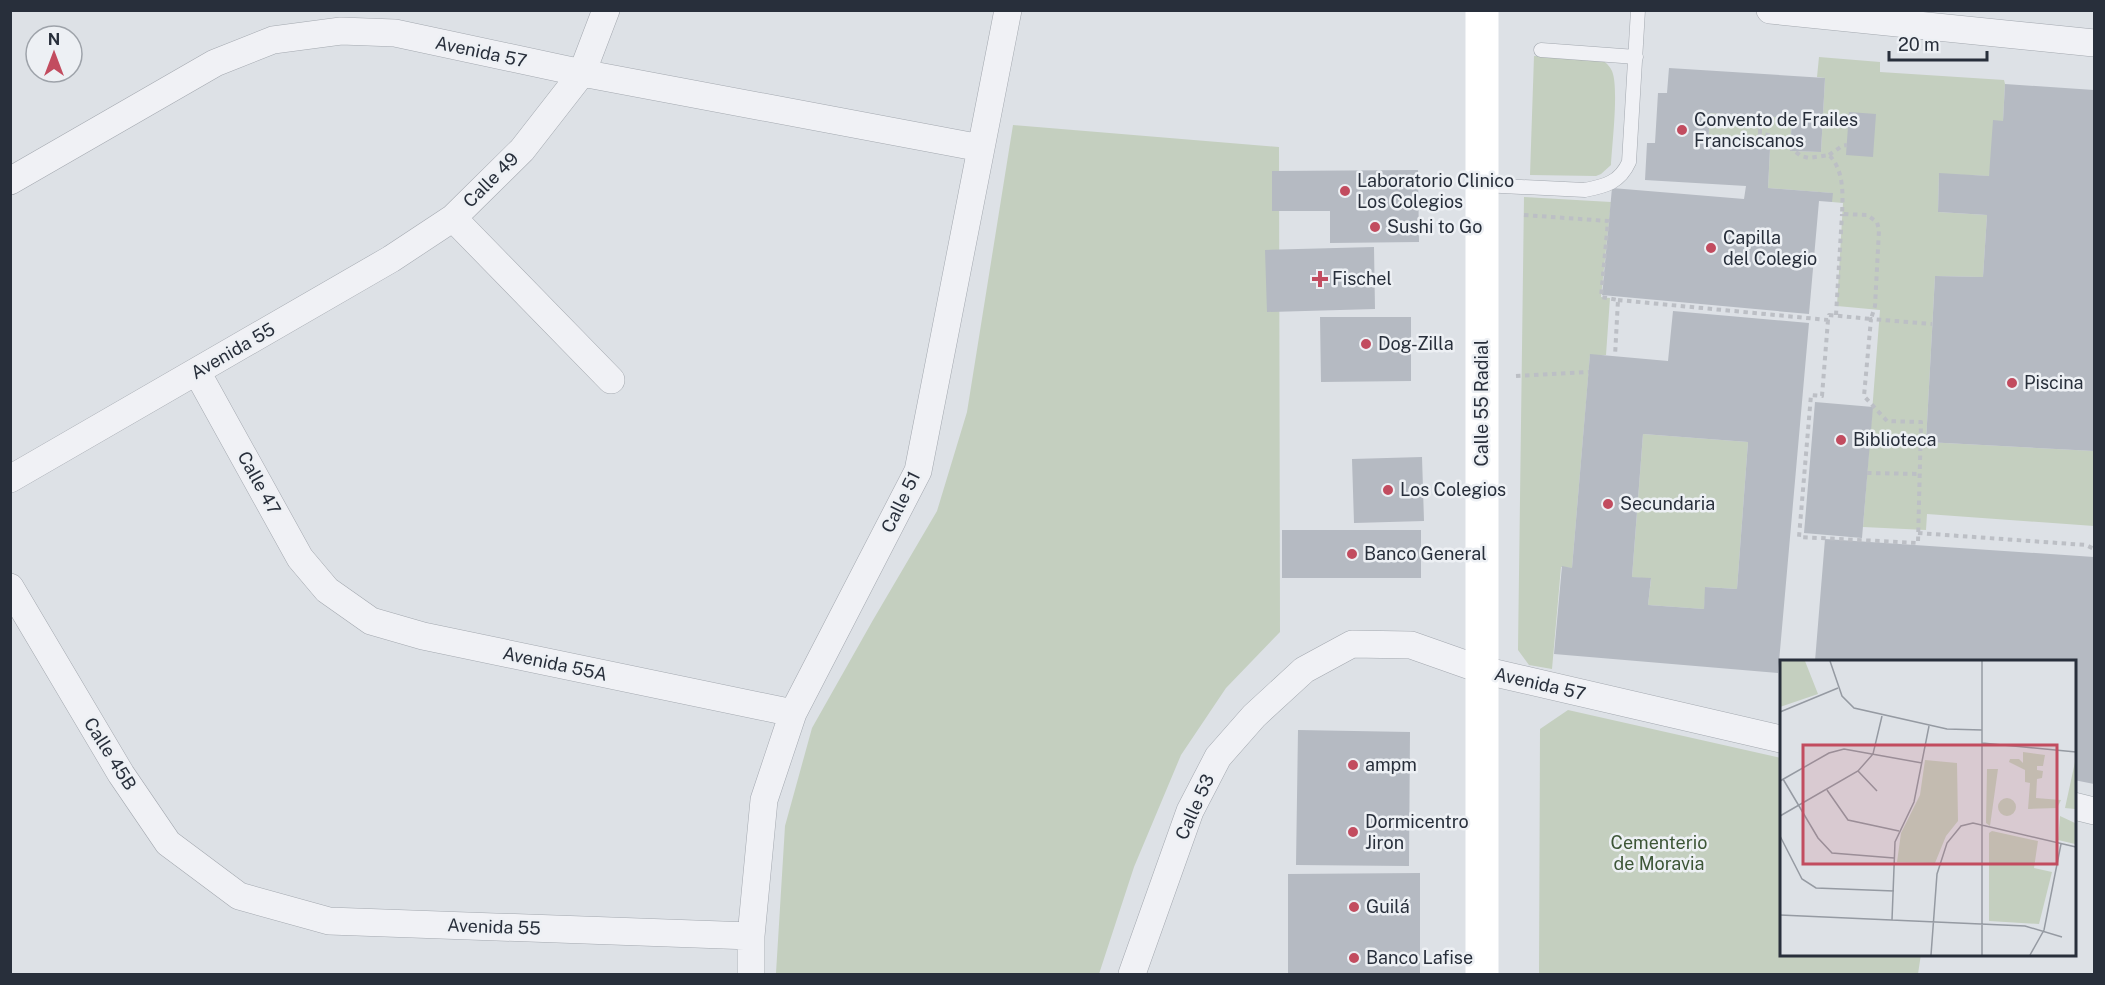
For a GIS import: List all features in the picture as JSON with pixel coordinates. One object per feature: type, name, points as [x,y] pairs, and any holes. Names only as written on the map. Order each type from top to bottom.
[{"type":"main road","name":"Calle 55 Radial","points":[[1482,10],[1482,975]]},
{"type":"street","name":"Calle 49","points":[[606,10],[582,73],[522,150],[453,218],[611,380]]},
{"type":"street","name":"Calle 51","points":[[751,975],[751,936],[764,800],[793,713],[918,471],[1008,10]]},
{"type":"street","points":[[1770,10],[2094,43]]},
{"type":"street","name":"Avenida 57","points":[[10,180],[215,63],[273,40],[341,31],[395,33],[582,73],[981,148]]},
{"type":"street","name":"Avenida 55","points":[[10,479],[391,259],[453,218]]},
{"type":"street","name":"Calle 47","points":[[197,372],[300,558],[327,590]]},
{"type":"street","name":"Calle 45B","points":[[10,586],[121,774],[168,843],[239,896]]},
{"type":"street","name":"Avenida 55A","points":[[327,590],[371,621],[423,636],[793,713]]},
{"type":"street","name":"Avenida 57","points":[[1305,670],[1352,644],[1411,645],[1482,670],[1780,739]]},
{"type":"street","name":"Calle 53","points":[[1132,975],[1190,811],[1218,757],[1254,716],[1305,670]]},
{"type":"street","points":[[2075,806],[2094,811]]},
{"type":"street","name":"Avenida 55","points":[[239,896],[329,921],[751,936]]},
{"type":"lane","points":[[1482,185],[1585,190],[1599,188],[1624,174],[1629,162],[1638,10]]},
{"type":"lane","points":[[1541,50],[1636,57]]},
{"type":"path","points":[[1758,148],[1760,117]]},
{"type":"path","points":[[1760,133],[1776,137],[1801,156],[1809,158],[1829,155],[1847,145]]},
{"type":"path","points":[[1829,155],[1837,164],[1840,173],[1842,213],[1836,315]]},
{"type":"path","points":[[1842,213],[1867,215],[1877,222],[1879,230],[1875,306],[1871,318],[1864,396],[1887,421],[1921,422],[1918,543],[1799,537],[1811,395],[1822,396],[1829,315],[1871,318],[1932,324]]},
{"type":"path","points":[[1524,215],[1608,220],[1601,297],[1828,320]]},
{"type":"path","points":[[1615,356],[1618,300]]},
{"type":"path","points":[[1482,378],[1589,372]]},
{"type":"path","points":[[1867,473],[1919,474]]},
{"type":"path","points":[[1918,533],[2086,545],[2094,549]]},
{"type":"green space","points":[[1534,56],[1595,58],[1605,62],[1611,68],[1615,103],[1611,165],[1601,174],[1596,176],[1530,175]]},
{"type":"green space","points":[[1819,57],[1880,62],[1880,72],[2004,80],[2003,121],[1989,176],[1939,174],[1938,212],[1987,215],[1983,277],[1935,276],[1926,442],[2094,451],[2094,526],[1927,514],[1926,530],[1863,527],[1880,310],[1837,306],[1843,203],[1832,202],[1832,193],[1768,188],[1770,149],[1708,145],[1710,113],[1792,118],[1790,151],[1821,152],[1825,78],[1817,77]]},
{"type":"green space","points":[[1013,125],[1279,147],[1280,632],[1226,688],[1181,755],[1134,867],[1099,974],[776,973],[785,826],[812,728],[937,511],[967,412]]},
{"type":"green space","points":[[1524,197],[1611,202],[1601,297],[1610,298],[1606,355],[1590,355],[1572,568],[1561,567],[1552,669],[1529,665],[1518,650]]},
{"type":"green space","points":[[1643,434],[1748,442],[1737,589],[1706,587],[1704,609],[1648,605],[1651,579],[1632,577]]},
{"type":"green space","name":"Cementerio de Moravia","points":[[1568,710],[1780,758],[1780,955],[1921,955],[1918,974],[1539,974],[1540,729]]},
{"type":"building","name":"Capilla del Colegio","points":[[1669,68],[1825,78],[1821,152],[1790,151],[1792,118],[1710,113],[1708,145],[1770,149],[1768,188],[1833,193],[1832,202],[1819,201],[1809,314],[1602,295],[1612,188],[1744,199],[1746,186],[1645,180],[1647,143],[1655,143],[1658,93],[1667,93]]},
{"type":"building","points":[[2005,84],[2094,90],[2094,451],[1926,442],[1935,276],[1983,277],[1987,215],[1938,212],[1939,173],[1989,176],[1993,120],[2003,121]]},
{"type":"building","name":"Convento de Frailes Franciscanos","points":[[1849,112],[1876,114],[1873,157],[1846,155]]},
{"type":"building","name":"Laboratorio Clinico Los Colegios","points":[[1418,170],[1419,242],[1330,243],[1330,211],[1272,211],[1272,171]]},
{"type":"building","name":"Fischel","points":[[1374,247],[1375,309],[1267,312],[1265,250]]},
{"type":"building","name":"Secundaria","points":[[1673,311],[1809,323],[1778,673],[1554,654],[1562,566],[1572,568],[1590,354],[1668,361]],"holes":[[[1643,434],[1748,442],[1737,589],[1705,587],[1704,609],[1648,605],[1651,578],[1632,577]]]},
{"type":"building","points":[[1320,317],[1411,317],[1411,381],[1321,382]]},
{"type":"building","name":"Biblioteca","points":[[1815,402],[1873,407],[1862,538],[1804,533]]},
{"type":"building","name":"Los Colegios","points":[[1422,457],[1424,521],[1354,523],[1352,459]]},
{"type":"building","name":"Banco General","points":[[1282,530],[1421,530],[1421,578],[1282,578]]},
{"type":"building","points":[[1825,539],[2094,557],[2094,784],[2075,780],[2075,660],[1815,660]]},
{"type":"building","points":[[1298,730],[1410,732],[1409,866],[1296,865]]},
{"type":"building","name":"Guilá","points":[[1420,873],[1420,974],[1288,974],[1288,874]]},
{"type":"place","name":"Convento de Frailes Franciscanos","points":[[1682,130]]},
{"type":"place","name":"Laboratorio Clinico Los Colegios","points":[[1345,191]]},
{"type":"place","name":"Sushi to Go","points":[[1375,227]]},
{"type":"place","name":"Capilla del Colegio","points":[[1711,248]]},
{"type":"place","name":"Fischel","points":[[1320,279]]},
{"type":"place","name":"Dog-Zilla","points":[[1366,344]]},
{"type":"place","name":"Piscina","points":[[2012,383]]},
{"type":"place","name":"Biblioteca","points":[[1841,440]]},
{"type":"place","name":"Los Colegios","points":[[1388,490]]},
{"type":"place","name":"Secundaria","points":[[1608,504]]},
{"type":"place","name":"Banco General","points":[[1352,554]]},
{"type":"place","name":"ampm","points":[[1353,765]]},
{"type":"place","name":"Dormicentro Jiron","points":[[1353,832]]},
{"type":"place","name":"Guilá","points":[[1354,907]]},
{"type":"place","name":"Banco Lafise","points":[[1354,958]]}]
